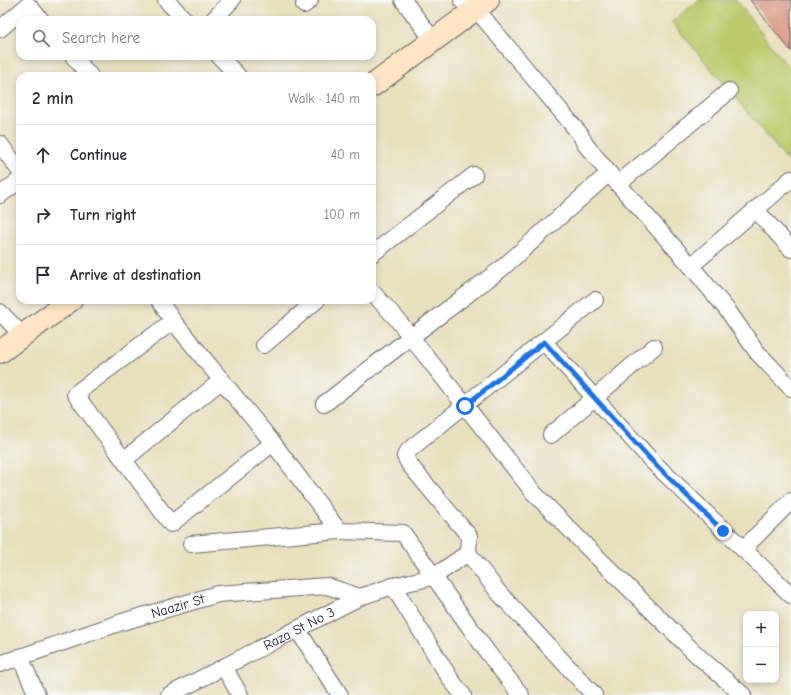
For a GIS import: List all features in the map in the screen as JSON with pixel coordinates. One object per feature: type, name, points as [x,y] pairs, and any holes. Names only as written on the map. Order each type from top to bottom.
[{"type":"street","points":[[166,0],[181,16]]},
{"type":"street","points":[[217,16],[232,0]]},
{"type":"street","points":[[403,0],[433,40]]},
{"type":"street","points":[[0,29],[28,5],[38,16]]},
{"type":"street","points":[[376,83],[433,40],[474,6],[580,134],[585,144],[613,178],[691,266],[728,311],[757,352],[791,388]]},
{"type":"street","points":[[76,60],[87,72]]},
{"type":"street","points":[[223,60],[234,72]]},
{"type":"street","points":[[324,404],[502,269],[613,178],[729,91]]},
{"type":"street","points":[[0,144],[16,166]]},
{"type":"street","points":[[376,251],[474,175]]},
{"type":"street","points":[[691,266],[791,179]]},
{"type":"street","points":[[0,195],[16,183]]},
{"type":"street","points":[[756,210],[791,249]]},
{"type":"street","points":[[376,296],[396,318],[534,493],[692,649],[743,695]]},
{"type":"street","points":[[594,695],[499,593],[468,553],[469,536],[409,464],[405,456],[410,450],[595,300]]},
{"type":"street","points":[[0,352],[66,304]]},
{"type":"street","points":[[162,304],[173,321],[274,443],[339,531]]},
{"type":"street","points":[[264,345],[312,304]]},
{"type":"street","points":[[0,312],[22,336]]},
{"type":"street","points":[[173,321],[75,394],[171,524],[274,443]]},
{"type":"street","points":[[544,342],[651,460],[791,595]]},
{"type":"street","points":[[551,434],[654,347]]},
{"type":"street","points":[[124,460],[222,380]]},
{"type":"street","points":[[743,549],[791,501]]},
{"type":"street","points":[[191,544],[339,531],[403,533],[488,653],[521,695]]},
{"type":"street","points":[[433,577],[468,553]]},
{"type":"street","name":"Raza St No 3","points":[[169,695],[360,597],[393,586],[433,577]]},
{"type":"street","name":"Naazir St","points":[[0,664],[122,622],[218,594],[327,586],[360,597]]},
{"type":"street","points":[[393,586],[451,680],[463,695]]},
{"type":"street","points":[[297,629],[340,695]]},
{"type":"street","points":[[20,657],[38,695]]},
{"type":"street","points":[[224,667],[240,695]]},
{"type":"green space","points":[[699,0],[736,0],[791,71],[791,165],[672,22]]},
{"type":"building","points":[[750,0],[791,0],[791,51]]},
{"type":"route","points":[[465,406],[544,342],[651,460],[723,531]]}]
